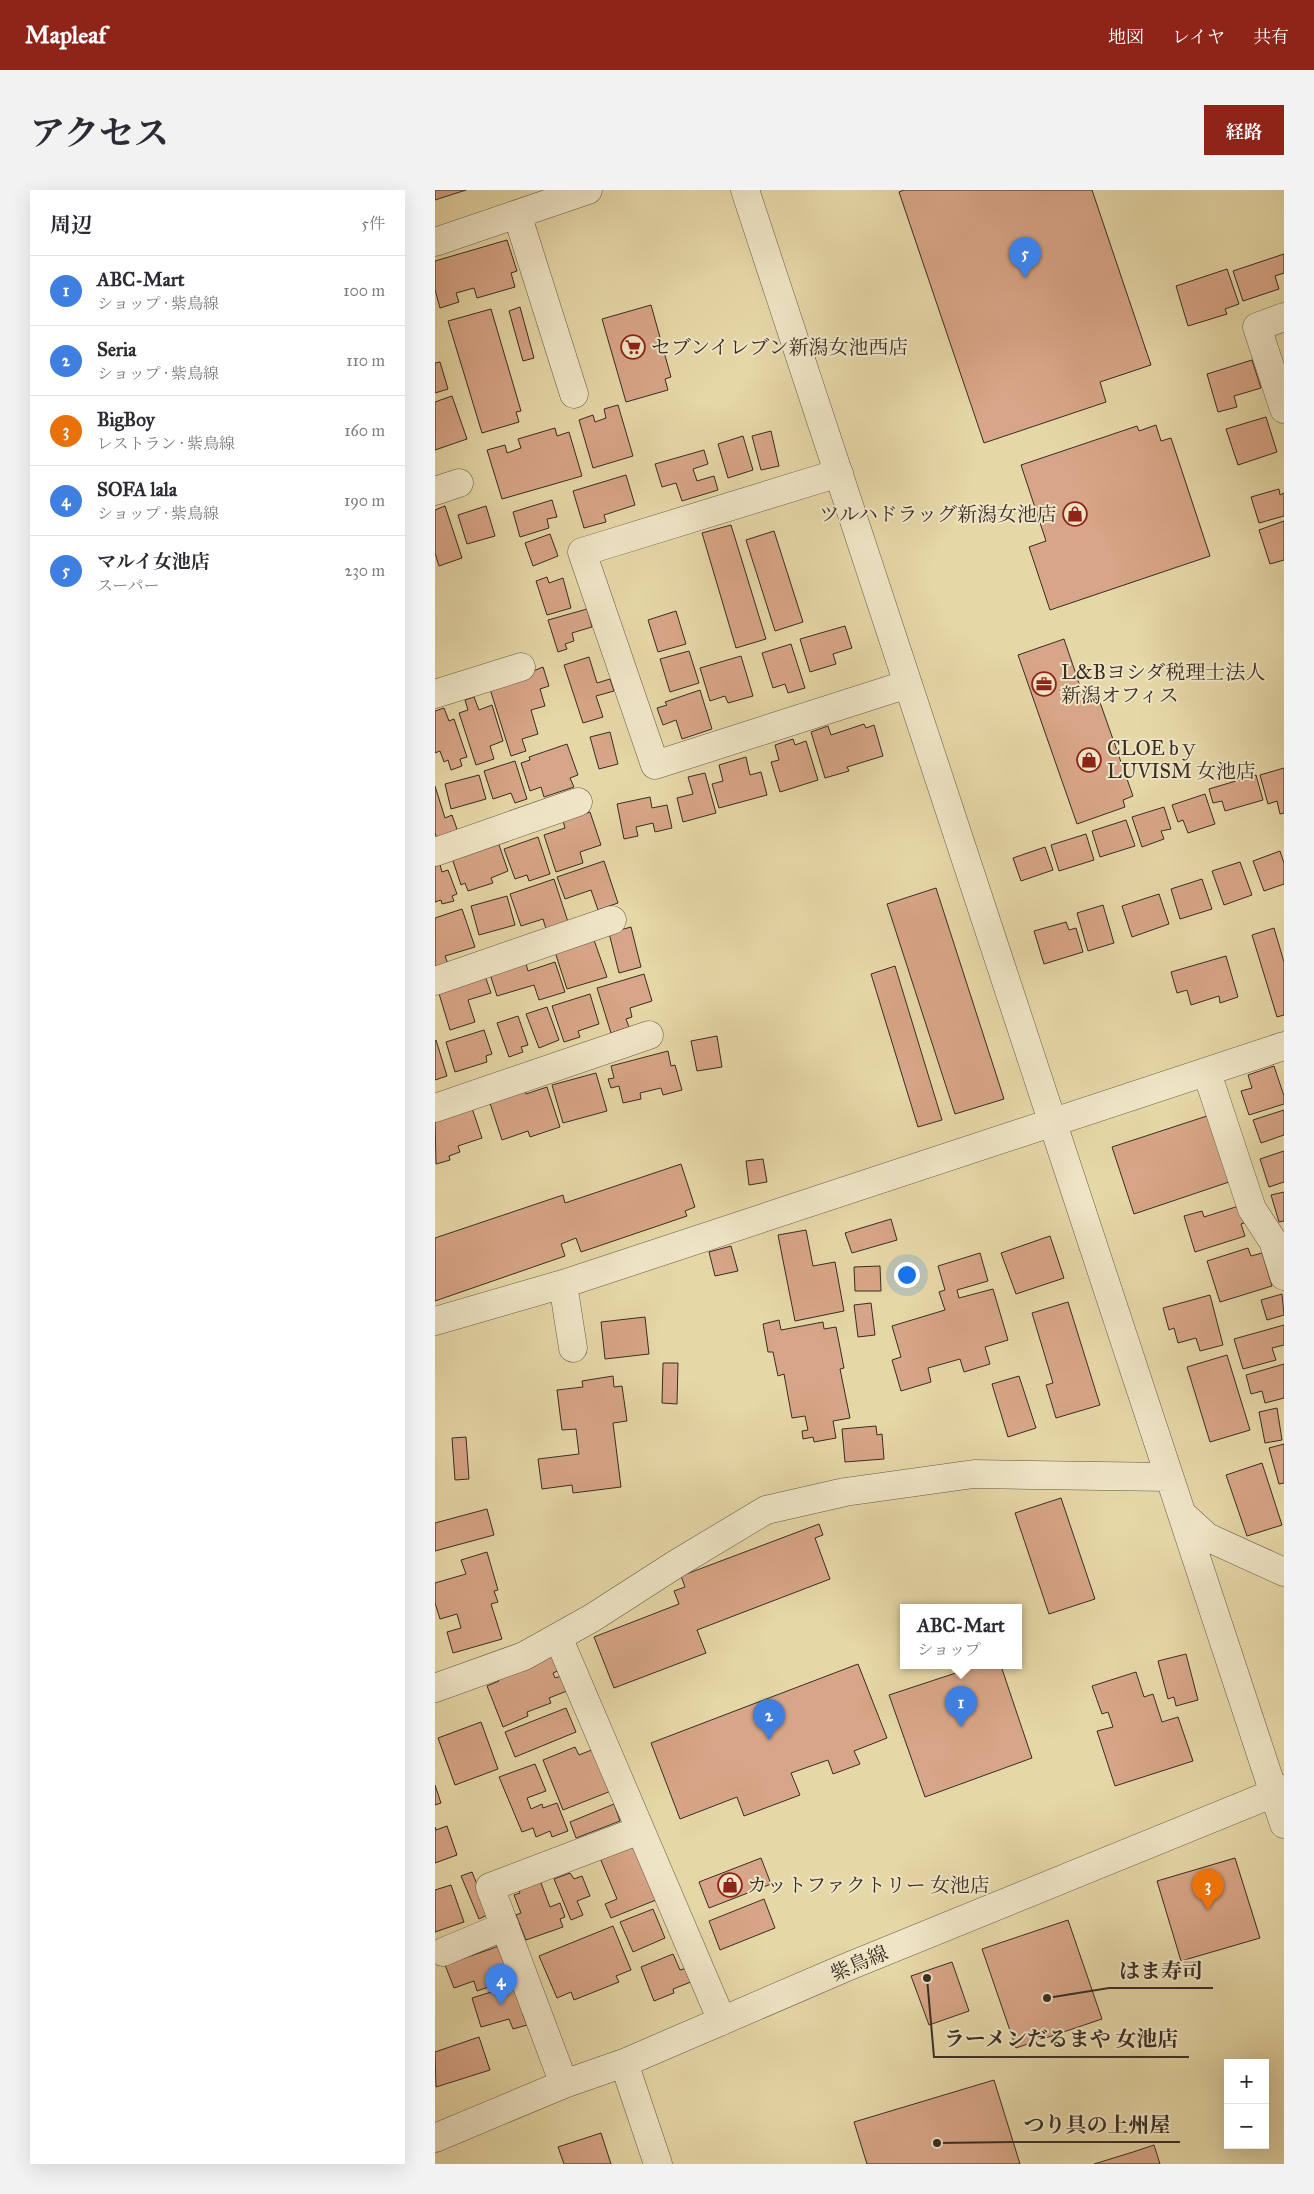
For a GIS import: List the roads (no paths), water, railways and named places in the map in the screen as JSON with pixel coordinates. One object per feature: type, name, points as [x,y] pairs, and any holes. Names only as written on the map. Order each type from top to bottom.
[{"type":"street","points":[[435,242],[588,190]]},
{"type":"street","points":[[745,190],[1181,1513],[1279,1791],[1284,1824]]},
{"type":"street","points":[[517,214],[574,394]]},
{"type":"street","points":[[1284,317],[1257,327],[1284,409]]},
{"type":"street","points":[[839,473],[582,552],[655,765],[908,684]]},
{"type":"street","points":[[435,694],[521,667]]},
{"type":"street","points":[[435,852],[578,802]]},
{"type":"street","points":[[435,981],[612,920]]},
{"type":"street","points":[[435,1108],[649,1035]]},
{"type":"street","points":[[435,1321],[563,1284],[1207,1073],[1284,1046]]},
{"type":"street","points":[[1207,1073],[1252,1209],[1273,1241],[1284,1276]]},
{"type":"street","points":[[563,1284],[573,1348]]},
{"type":"street","points":[[437,1680],[524,1656],[766,1510],[845,1492],[974,1474],[1169,1477]]},
{"type":"street","points":[[1181,1513],[1207,1537],[1284,1572]]},
{"type":"street","points":[[558,1637],[722,2021]]},
{"type":"street","name":"紫鳥線","points":[[435,2138],[564,2084],[624,2064],[847,1967],[1279,1791]]},
{"type":"street","points":[[564,2084],[490,1887],[640,1830]]},
{"type":"street","points":[[443,1952],[505,1926]]},
{"type":"street","points":[[624,2064],[658,2164]]},
{"type":"place","name":"マルイ女池店","points":[[1025,278]]},
{"type":"place","name":"セブンイレブン新潟女池西店","points":[[633,347]]},
{"type":"place","name":"ツルハドラッグ新潟女池店","points":[[1075,514]]},
{"type":"place","name":"L&Bヨシダ税理士法人 新潟オフィス","points":[[1044,684]]},
{"type":"place","name":"CLOE bｙ LUVISM 女池店","points":[[1089,760]]},
{"type":"place","name":"ABC-Mart","points":[[961,1727]]},
{"type":"place","name":"Seria","points":[[769,1740]]},
{"type":"place","name":"カットファクトリー 女池店","points":[[730,1885]]},
{"type":"place","name":"BigBoy","points":[[1208,1910]]},
{"type":"place","name":"ラーメンだるまや 女池店","points":[[927,1978]]},
{"type":"place","name":"はま寿司","points":[[1047,1998]]},
{"type":"place","name":"SOFA lala","points":[[501,2005]]},
{"type":"place","name":"つり具の上州屋","points":[[937,2143]]}]
